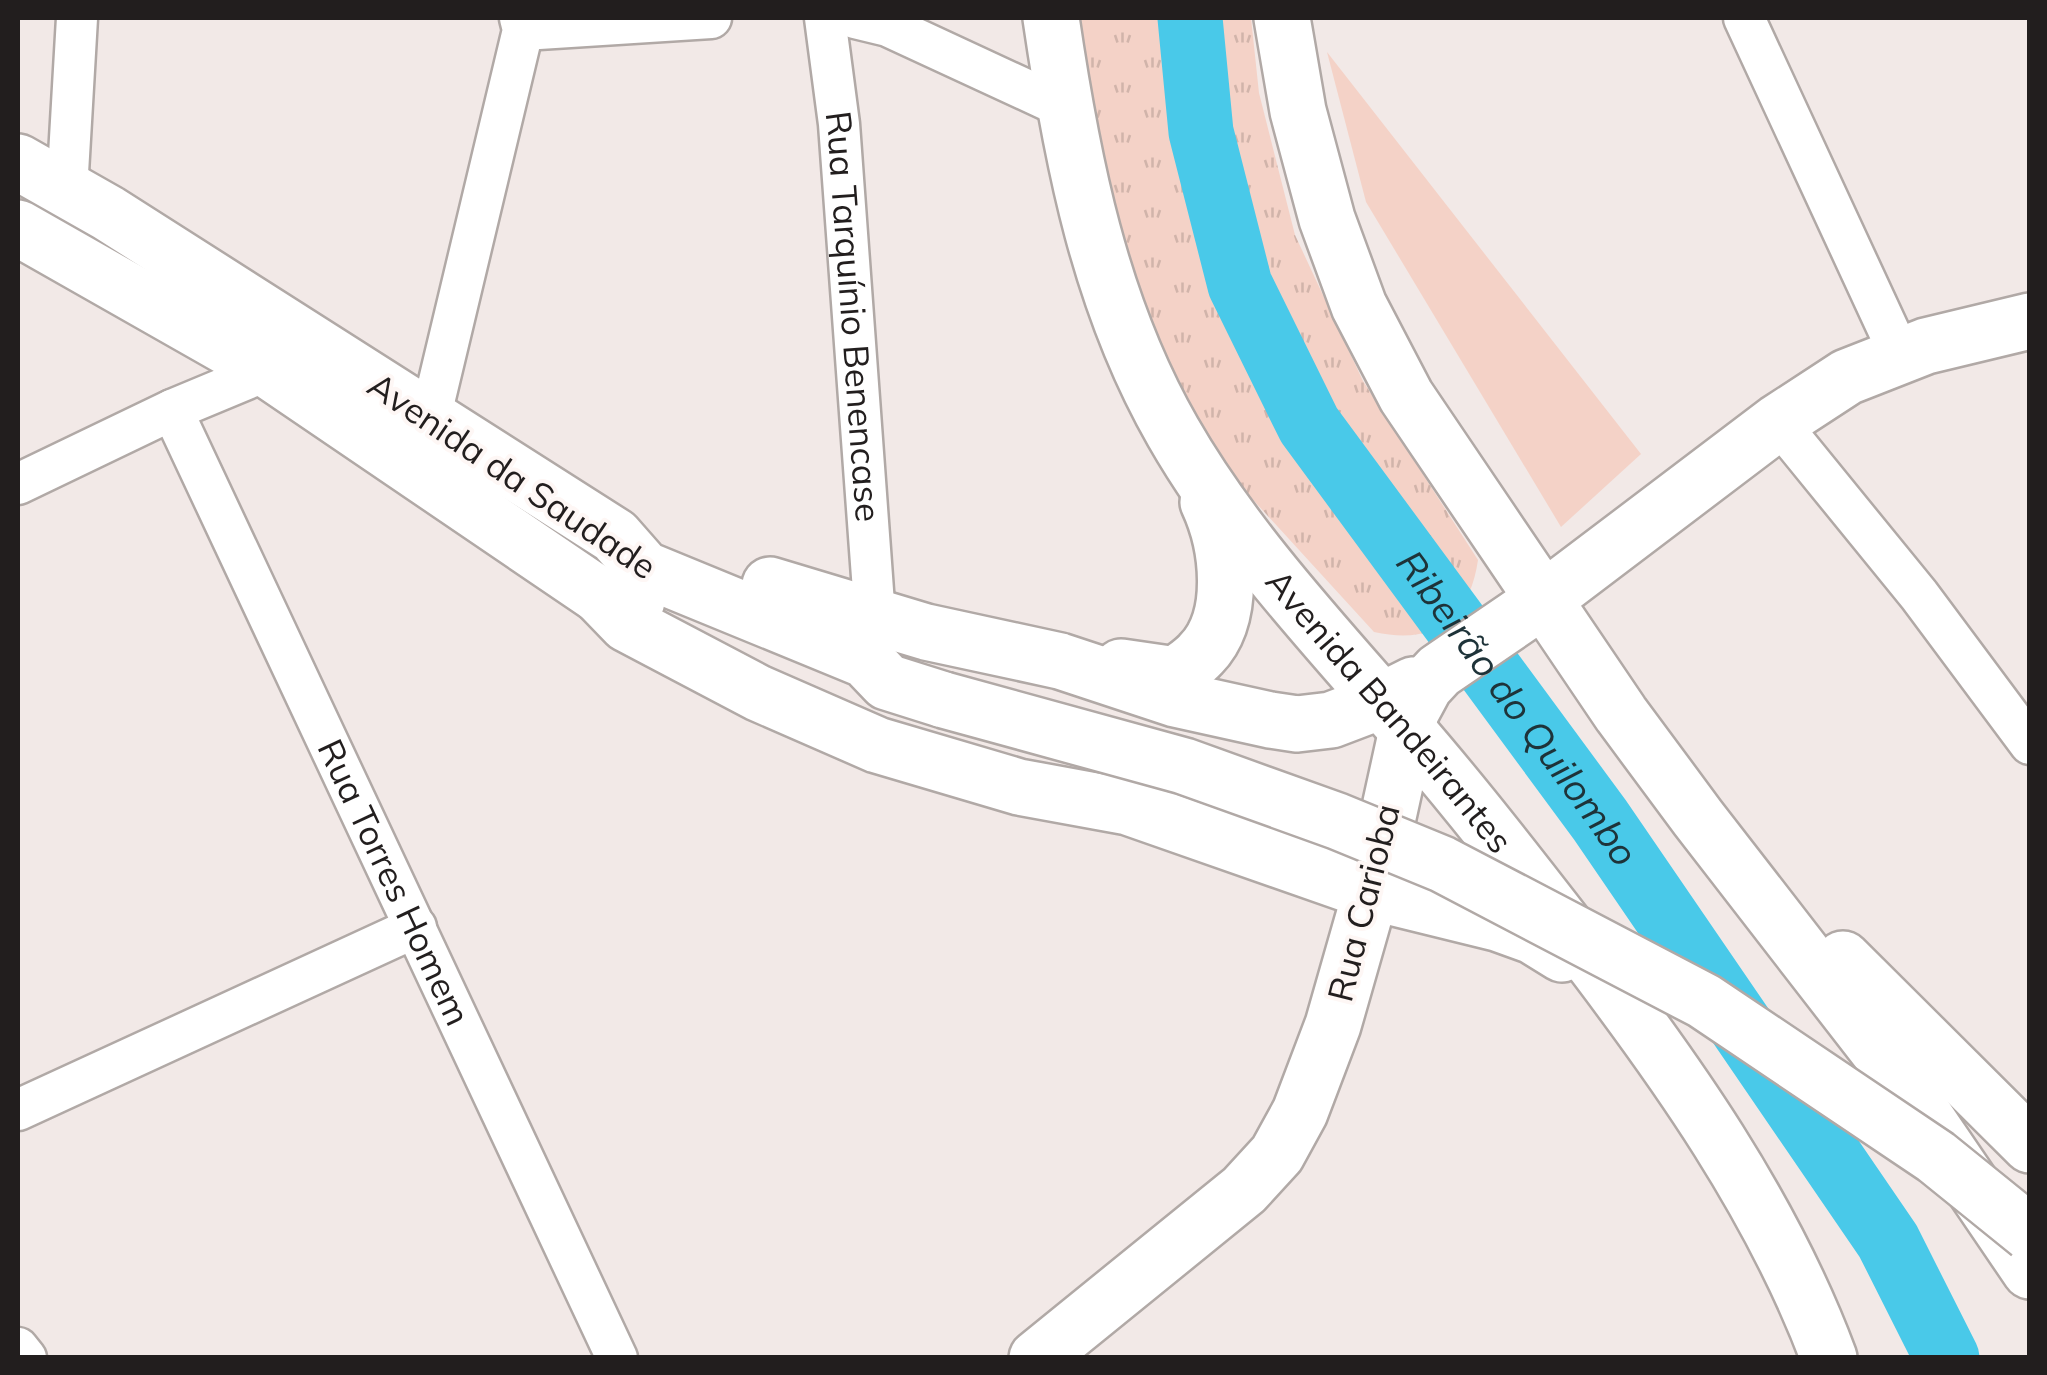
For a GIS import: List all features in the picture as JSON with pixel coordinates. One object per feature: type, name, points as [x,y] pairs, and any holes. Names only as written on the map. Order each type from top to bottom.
[{"type":"main road","name":"Avenida Bandeirantes","points":[[1051,18],[1083,200],[1104,275],[1173,432],[1259,554],[1510,855],[1615,992],[1746,1183],[1805,1293],[1830,1358]]},
{"type":"main road","points":[[1282,18],[1302,129],[1327,220],[1358,306],[1530,609],[1894,1070],[2030,1270]]},
{"type":"main road","name":"Avenida da Saudade","points":[[18,162],[615,536],[644,570],[866,660],[887,682]]},
{"type":"main road","name":"Avenida da Saudade","points":[[18,228],[268,370],[600,595],[635,600],[853,688],[887,682]]},
{"type":"main road","points":[[615,536],[650,543],[813,600],[1060,661],[1175,699],[1298,724],[1394,715],[1446,667],[1530,609],[1778,422],[1846,377],[1900,356],[1992,328],[2030,321]]},
{"type":"main road","points":[[1060,661],[1176,675],[1203,653],[1212,638],[1226,597],[1222,537],[1173,432]]},
{"type":"main road","points":[[600,595],[627,624],[758,692],[877,746],[1019,788],[1128,807],[1202,812],[1217,805],[1234,785],[1232,756],[1220,734],[1196,710],[1175,699]]},
{"type":"main road","points":[[887,682],[1184,766],[1442,864],[1704,1001],[1936,1157],[2030,1233]]},
{"type":"main road","name":"Rua Carioba","points":[[1038,1358],[1244,1190],[1278,1154],[1300,1112],[1332,1026],[1372,892],[1394,715]]},
{"type":"main road","points":[[1128,807],[1372,892],[1497,923],[1533,936],[1615,992]]},
{"type":"main road","points":[[1698,818],[2030,1145]]},
{"type":"street","points":[[67,190],[77,18]]},
{"type":"street","points":[[430,419],[522,24],[712,18]]},
{"type":"street","name":"Rua Tarquínio Benencase","points":[[825,18],[840,124],[875,618]]},
{"type":"street","points":[[855,18],[888,26],[1064,107]]},
{"type":"street","points":[[1744,18],[1900,356]]},
{"type":"street","points":[[18,484],[172,410],[268,370]]},
{"type":"street","name":"Rua Torres Homem","points":[[172,410],[618,1358]]},
{"type":"street","points":[[1778,422],[1920,595],[1990,695],[2030,744]]},
{"type":"street","points":[[1990,695],[2030,703]]},
{"type":"street","points":[[18,1110],[416,926]]},
{"type":"street","points":[[18,1348],[26,1358]]},
{"type":"green space","points":[[1078,18],[1251,18],[1259,93],[1295,235],[1363,381],[1478,560],[1466,599],[1445,624],[1414,635],[1374,632],[1234,479],[1162,355],[1100,189]]},
{"type":"green space","points":[[1327,52],[1641,454],[1561,527],[1366,202]]},
{"type":"waterway","name":"Ribeirão do Quilombo","points":[[1190,18],[1201,132],[1240,285],[1309,425],[1600,820],[1888,1241],[1947,1358]]}]
